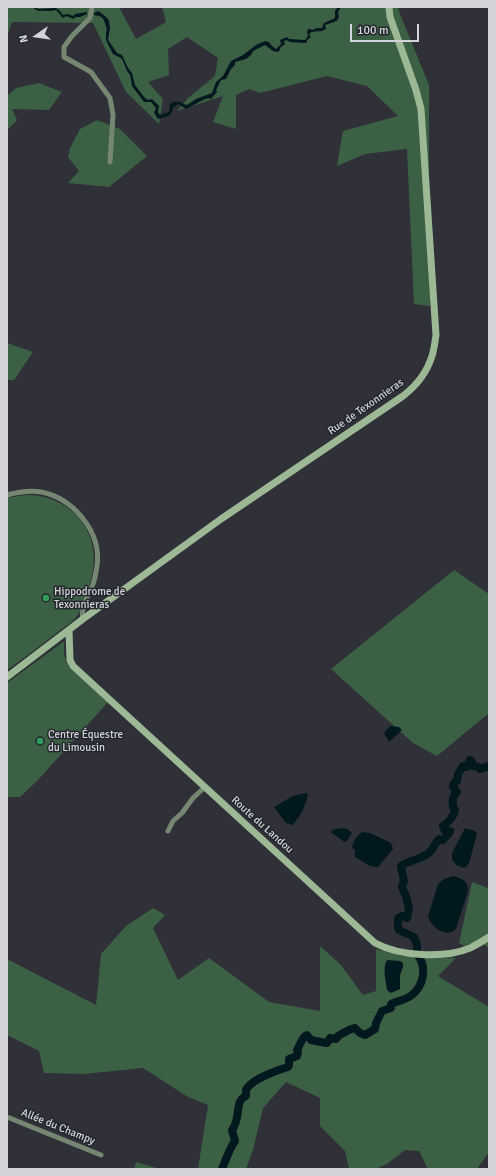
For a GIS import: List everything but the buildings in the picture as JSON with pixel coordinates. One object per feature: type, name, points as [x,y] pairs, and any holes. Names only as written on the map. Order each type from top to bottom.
[{"type":"main road","name":"Rue de Texonnieras","points":[[7,677],[221,519],[403,396],[413,388],[421,377],[432,357],[436,335],[436,318],[421,109],[416,90],[390,17],[389,7]]},
{"type":"main road","name":"Route du Landou","points":[[69,630],[70,660],[73,666],[379,946],[402,952],[442,954],[458,952],[489,937]]},
{"type":"street","points":[[92,7],[90,18],[72,36],[64,47],[64,57],[91,72],[110,98],[113,115],[110,162]]},
{"type":"street","points":[[7,495],[31,491],[49,495],[72,507],[86,523],[95,540],[97,565],[93,583],[82,610],[83,620]]},
{"type":"street","points":[[168,831],[173,821],[182,813],[193,798],[205,788]]},
{"type":"street","name":"Allée du Champy","points":[[7,1117],[101,1155]]},
{"type":"green space","points":[[7,7],[119,7],[136,39],[166,22],[162,7],[402,7],[398,9],[429,85],[430,306],[414,304],[407,149],[365,154],[337,166],[343,131],[398,116],[367,86],[327,76],[260,93],[249,89],[236,95],[236,129],[213,122],[223,96],[177,111],[188,98],[215,76],[218,58],[187,37],[168,49],[169,75],[148,82],[163,99],[159,124],[126,92],[93,23],[12,22],[7,36]]},
{"type":"green space","points":[[39,83],[62,92],[49,110],[12,109],[17,120],[7,130],[7,96],[16,88]]},
{"type":"green space","points":[[97,120],[120,129],[147,156],[109,187],[68,183],[79,171],[68,157],[70,148],[80,129]]},
{"type":"green space","points":[[7,343],[33,352],[14,380],[7,380]]},
{"type":"green space","name":"Hippodrome de Texonnieras","points":[[25,495],[40,496],[54,500],[67,507],[77,516],[86,528],[91,540],[94,555],[93,570],[82,606],[75,618],[7,670],[7,498]]},
{"type":"green space","points":[[454,570],[489,594],[489,713],[437,756],[413,743],[331,669]]},
{"type":"green space","name":"Centre Équestre du Limousin","points":[[63,642],[64,655],[69,667],[108,702],[38,780],[20,797],[7,797],[7,683]]},
{"type":"green space","points":[[472,882],[489,889],[489,949],[480,940],[464,946],[459,943]]},
{"type":"green space","points":[[153,908],[165,915],[153,928],[178,980],[209,958],[269,1002],[320,1011],[320,946],[341,965],[363,995],[376,991],[376,949],[402,956],[456,958],[438,976],[489,1007],[489,1152],[477,1169],[428,1169],[419,1151],[405,1150],[387,1164],[375,1169],[349,1169],[345,1151],[320,1126],[320,1098],[286,1082],[263,1108],[253,1150],[246,1169],[198,1169],[208,1105],[188,1097],[143,1068],[84,1074],[44,1073],[39,1051],[7,1035],[7,959],[96,1005],[101,954],[126,926]]},
{"type":"green space","points":[[136,1162],[160,1169],[134,1169]]},
{"type":"water","points":[[32,7],[39,9],[56,8],[63,15],[68,14],[73,16],[75,14],[87,12],[87,14],[80,17],[75,17],[74,19],[66,16],[63,18],[56,10],[38,11]]},
{"type":"water","points":[[338,7],[341,7],[338,12],[339,17],[337,21],[325,25],[326,29],[322,31],[311,32],[309,35],[311,37],[307,40],[307,42],[290,42],[286,40],[284,41],[285,44],[278,52],[273,51],[265,45],[253,51],[246,59],[235,62],[235,65],[231,69],[226,79],[221,80],[216,90],[217,92],[211,99],[205,99],[186,109],[178,104],[173,108],[170,115],[158,119],[154,113],[156,108],[151,102],[144,102],[132,86],[130,75],[122,59],[113,54],[106,40],[107,29],[104,19],[94,15],[94,13],[98,11],[109,20],[110,28],[108,40],[117,53],[122,55],[132,73],[135,85],[144,97],[148,100],[152,99],[159,106],[158,112],[160,115],[169,112],[170,104],[179,102],[187,105],[196,99],[212,93],[216,82],[223,76],[231,61],[243,55],[256,45],[265,41],[269,42],[276,49],[281,44],[280,40],[287,37],[289,39],[305,40],[308,36],[308,29],[312,30],[322,28],[324,23],[335,18],[335,11]]},
{"type":"water","points":[[390,726],[399,727],[402,730],[389,742],[384,733]]},
{"type":"water","points":[[307,793],[308,796],[302,812],[293,825],[286,823],[274,807],[293,796]]},
{"type":"water","points":[[341,828],[347,829],[352,833],[346,842],[331,832],[332,830]]},
{"type":"water","points":[[465,828],[475,831],[477,834],[469,863],[464,868],[456,865],[452,859],[452,853]]},
{"type":"water","points":[[362,832],[370,833],[391,843],[393,849],[378,867],[370,866],[355,857],[355,850],[352,846],[356,837]]},
{"type":"water","points":[[453,876],[466,882],[468,891],[456,929],[448,933],[436,928],[428,916],[438,884],[444,879]]},
{"type":"water","points":[[387,960],[400,961],[403,963],[400,975],[400,989],[391,993],[387,990],[385,979],[385,967]]},
{"type":"waterway","points":[[417,951],[417,945],[414,937],[399,930],[398,928],[398,918],[402,916],[407,918],[409,909],[402,887],[404,881],[401,866],[426,855],[431,851],[439,839],[443,840],[449,833],[450,831],[445,831],[443,826],[447,823],[455,810],[453,801],[457,792],[453,787],[463,766],[467,767],[470,760],[473,766],[480,769],[489,766]]},
{"type":"waterway","points":[[222,1169],[229,1151],[235,1141],[232,1130],[236,1122],[240,1103],[246,1096],[246,1090],[249,1086],[253,1082],[265,1076],[288,1067],[289,1059],[297,1056],[297,1050],[302,1039],[307,1035],[311,1040],[327,1043],[330,1038],[336,1039],[338,1036],[355,1028],[360,1033],[365,1035],[375,1029],[376,1023],[382,1011],[391,1008],[391,1004],[410,997],[419,987],[423,977],[423,967],[419,957]]},
{"type":"place","name":"Hippodrome de Texonnieras","points":[[46,598]]},
{"type":"place","name":"Centre Équestre du Limousin","points":[[40,741]]}]
